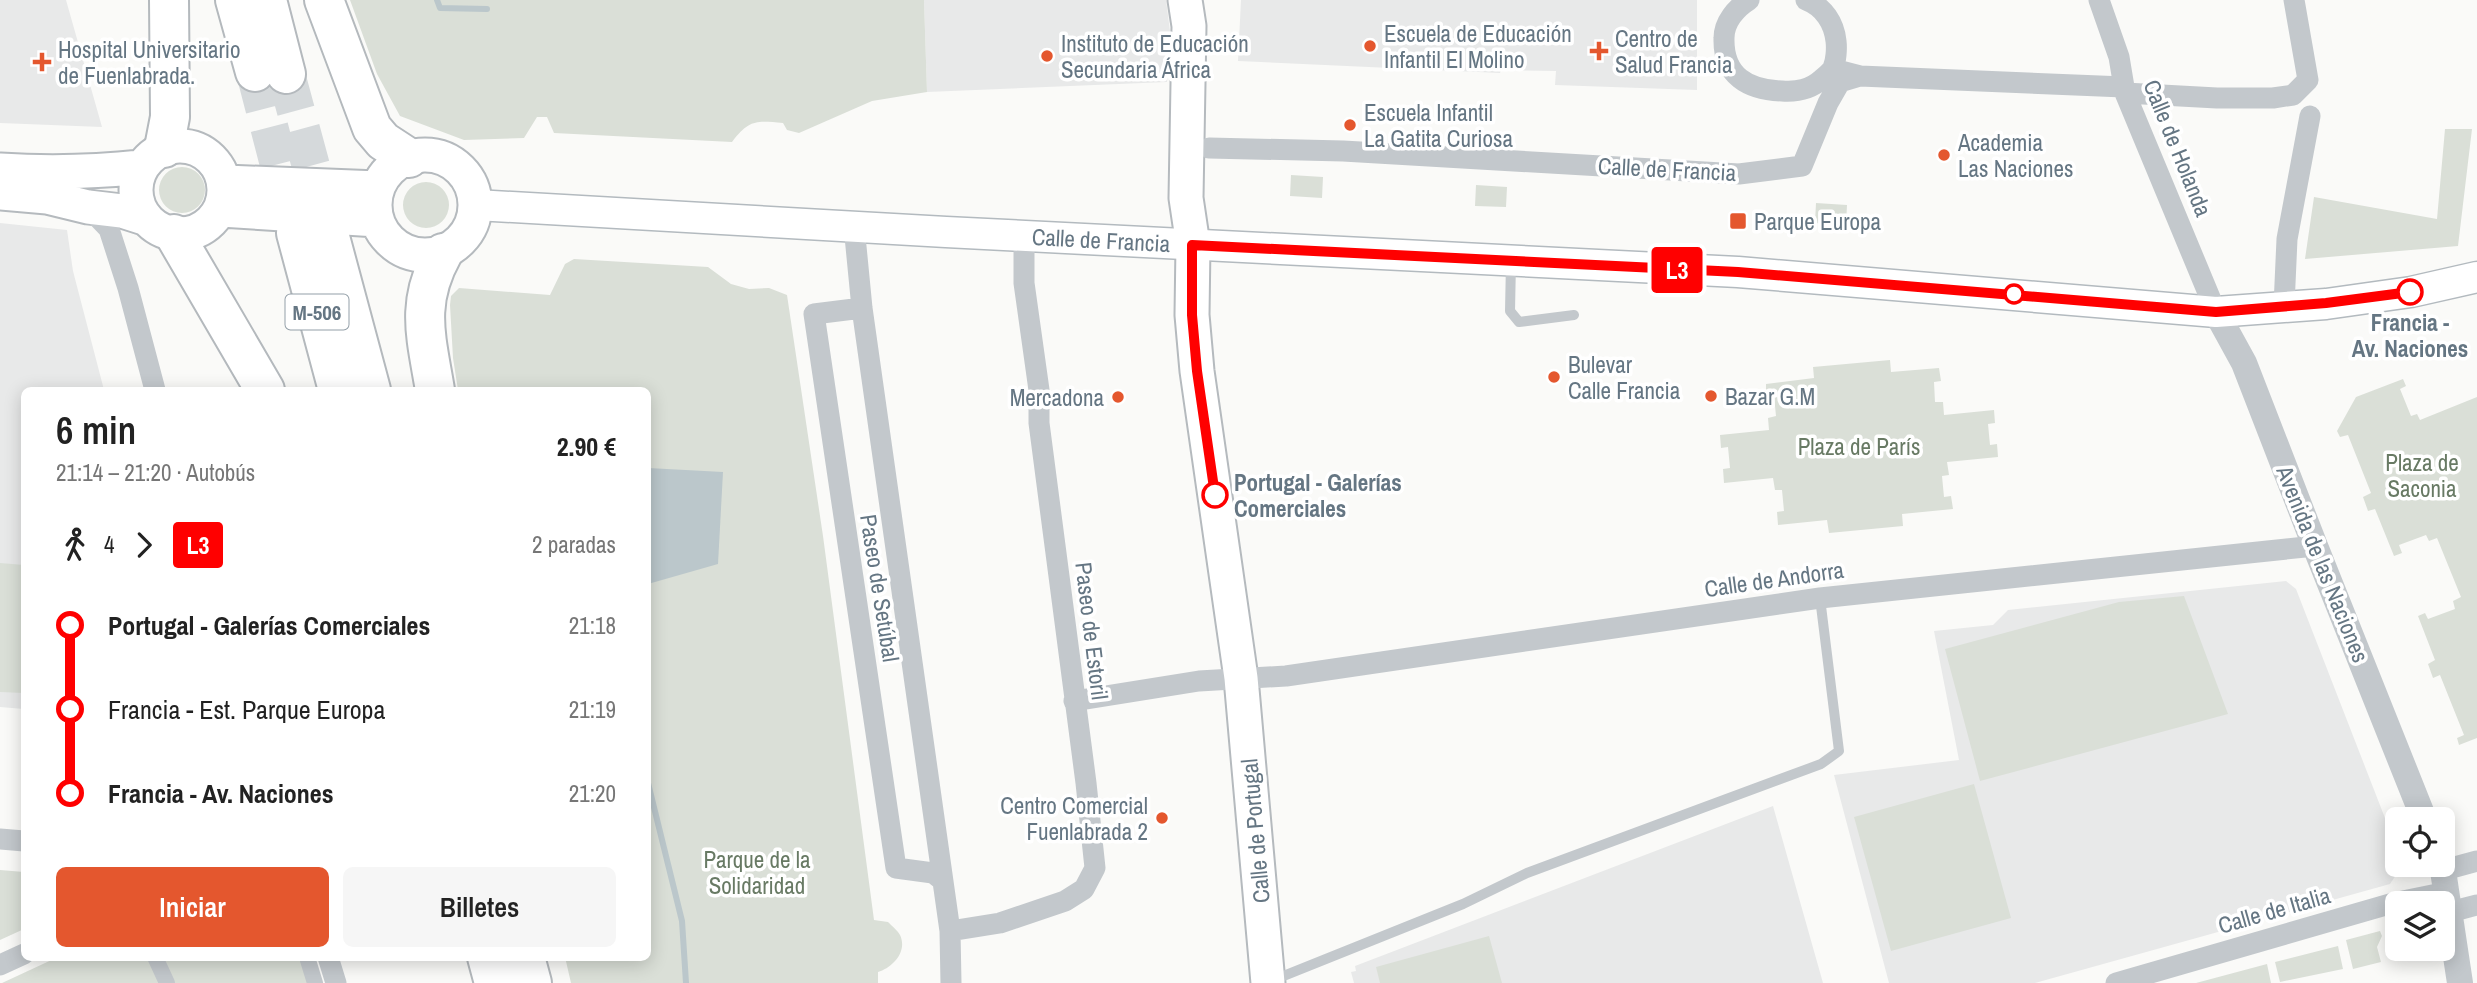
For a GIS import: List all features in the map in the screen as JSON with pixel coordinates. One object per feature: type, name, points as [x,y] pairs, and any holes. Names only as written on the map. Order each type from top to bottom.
[{"type":"highway","points":[[153,157],[170,117],[169,0]]},
{"type":"highway","points":[[235,0],[270,73],[267,0]]},
{"type":"highway","points":[[324,0],[372,128],[383,141],[409,158]]},
{"type":"highway","points":[[160,227],[263,387]]},
{"type":"highway","name":"M-506","points":[[338,387],[313,235],[371,387]]},
{"type":"highway","points":[[434,387],[425,331],[426,294],[431,275],[443,253]]},
{"type":"highway","points":[[489,961],[494,983]]},
{"type":"highway","points":[[526,961],[532,983]]},
{"type":"highway","points":[[541,961],[546,983]]},
{"type":"main road","points":[[1185,0],[1189,26],[1186,198],[1192,245]]},
{"type":"main road","points":[[1192,245],[1209,148],[1209,21],[1206,0]]},
{"type":"main road","points":[[0,170],[94,172],[153,157],[179,145],[195,147],[209,155],[219,167],[223,196],[209,224],[192,233],[160,227],[122,211],[88,207],[47,197],[0,193]]},
{"type":"main road","points":[[428,155],[446,159],[462,170],[472,186],[476,205],[474,220],[457,245],[443,253],[427,256],[411,254],[396,246],[385,235],[378,204],[385,175],[409,158],[428,155]]},
{"type":"main road","points":[[153,157],[135,184],[137,203],[160,227]]},
{"type":"main road","points":[[223,196],[378,204]]},
{"type":"main road","name":"Calle de Francia","points":[[476,205],[1738,272],[2216,312],[2326,303],[2410,292],[2477,277]]},
{"type":"main road","name":"Calle de Portugal","points":[[1192,245],[1192,307],[1197,371],[1241,678],[1268,982]]},
{"type":"street","points":[[1749,0],[1732,14],[1724,32],[1724,51],[1731,70],[1745,83],[1763,91],[1799,92],[1818,83],[1833,69],[1837,47],[1835,30],[1827,15],[1807,0]]},
{"type":"street","name":"Calle de Holanda","points":[[2099,0],[2119,57],[2124,90],[2216,312]]},
{"type":"street","points":[[1833,69],[1860,76],[2124,90],[2217,98],[2273,98],[2293,95],[2308,80],[2294,0]]},
{"type":"street","name":"Calle de Francia","points":[[1209,148],[1355,152],[1739,174],[1802,166],[1828,103],[1840,82],[1860,76]]},
{"type":"street","points":[[2284,306],[2287,239],[2310,116]]},
{"type":"street","points":[[88,207],[109,229],[154,387]]},
{"type":"street","name":"Paseo de Setúbal","points":[[854,226],[862,309],[950,932],[951,983]]},
{"type":"street","name":"Paseo de Estoril","points":[[950,932],[1000,923],[1065,901],[1084,889],[1095,868],[1039,423],[1039,390],[1024,283],[1024,236]]},
{"type":"street","name":"Paseo de Setúbal","points":[[862,309],[814,314],[896,868],[933,873],[942,880]]},
{"type":"street","name":"Avenida de las Naciones","points":[[2216,312],[2244,362],[2419,807]]},
{"type":"street","name":"Calle de Andorra","points":[[1241,678],[1286,676],[1819,598],[2315,546]]},
{"type":"street","points":[[1074,701],[1199,681],[1241,678]]},
{"type":"street","points":[[0,839],[21,841]]},
{"type":"street","name":"Calle de Italia","points":[[2116,983],[2393,902],[2446,884],[2477,861]]},
{"type":"street","points":[[2446,884],[2460,983]]},
{"type":"street","name":"Calle de Italia","points":[[2446,884],[2477,905]]},
{"type":"street","points":[[0,965],[21,955]]},
{"type":"street","points":[[157,961],[167,983]]},
{"type":"street","points":[[308,961],[315,983]]},
{"type":"street","points":[[329,961],[336,983]]},
{"type":"lane","points":[[1511,262],[1510,311],[1519,322],[1574,315]]},
{"type":"lane","points":[[1268,982],[1463,904],[1527,873],[1821,764],[1839,751],[1819,598]]},
{"type":"shaded area","name":"Hospital Universitario de Fuenlabrada.","points":[[0,0],[66,0],[102,127],[0,123]]},
{"type":"shaded area","name":"Instituto de Educación Secundaria África","points":[[924,0],[1166,0],[1170,31],[1167,82],[927,92]]},
{"type":"shaded area","points":[[1241,0],[1697,0],[1697,90],[1555,85],[1556,71],[1501,70],[1500,73],[1238,61]]},
{"type":"shaded area","points":[[0,223],[67,230],[73,271],[103,387],[21,387],[21,709],[0,707]]},
{"type":"shaded area","points":[[651,468],[723,472],[718,564],[651,583]]},
{"type":"shaded area","points":[[2286,581],[2296,589],[2385,818],[2385,877],[2395,877],[2390,884],[2035,983],[1889,983],[1834,775],[1959,760],[1934,631],[1993,625],[2008,610]]},
{"type":"shaded area","points":[[1773,806],[1823,983],[1354,983],[1351,972],[1356,971],[1355,966]]},
{"type":"green space","points":[[350,0],[924,0],[927,92],[872,101],[799,133],[787,130],[783,123],[754,123],[732,142],[554,133],[547,117],[537,117],[524,138],[464,140],[400,116],[377,74]]},
{"type":"green space","points":[[2445,129],[2472,129],[2458,246],[2305,259],[2314,197],[2437,219]]},
{"type":"green space","points":[[182,167],[198,174],[205,190],[198,206],[182,213],[166,206],[159,190],[166,174]]},
{"type":"green space","points":[[1291,175],[1323,177],[1322,198],[1290,196]]},
{"type":"green space","points":[[426,182],[442,189],[449,205],[442,221],[426,228],[410,221],[403,205],[410,189]]},
{"type":"green space","points":[[1476,185],[1507,187],[1506,207],[1475,206]]},
{"type":"green space","points":[[1816,203],[1847,205],[1846,225],[1815,223]]},
{"type":"green space","name":"Parque de la Solidaridad","points":[[574,259],[708,267],[731,284],[749,289],[769,288],[787,295],[823,536],[874,920],[888,922],[899,933],[902,941],[897,958],[878,972],[878,983],[571,983],[566,961],[651,961],[651,387],[458,387],[450,305],[451,296],[459,288],[550,295],[565,264]]},
{"type":"green space","name":"Plaza de París","points":[[1890,360],[1891,372],[1939,368],[1941,381],[1934,382],[1935,402],[1943,402],[1944,415],[1994,410],[1995,423],[1988,424],[1990,445],[1997,444],[1998,457],[1947,462],[1949,475],[1942,476],[1944,497],[1951,496],[1953,509],[1902,514],[1903,526],[1829,533],[1827,520],[1778,525],[1777,512],[1784,511],[1782,490],[1775,490],[1773,478],[1724,483],[1723,469],[1730,468],[1728,447],[1721,448],[1720,435],[1769,430],[1768,418],[1776,416],[1774,396],[1766,396],[1766,384],[1814,378],[1813,367]]},
{"type":"green space","name":"Plaza de Saconia","points":[[2403,379],[2406,386],[2400,389],[2411,416],[2417,414],[2420,420],[2477,397],[2477,738],[2459,745],[2457,738],[2464,735],[2440,675],[2433,678],[2428,664],[2435,660],[2418,616],[2425,613],[2428,619],[2455,609],[2453,601],[2461,597],[2437,538],[2429,541],[2426,535],[2399,545],[2402,553],[2394,556],[2375,509],[2368,511],[2363,497],[2371,493],[2348,435],[2340,437],[2337,431],[2356,397]]},
{"type":"green space","points":[[0,563],[21,565],[21,693],[0,692]]},
{"type":"green space","points":[[2184,596],[2228,714],[1980,781],[1945,649],[2119,602]]},
{"type":"green space","points":[[1974,784],[2011,918],[1891,951],[1854,817]]},
{"type":"green space","points":[[0,870],[21,872],[21,930],[0,940]]},
{"type":"green space","points":[[2380,931],[2382,936],[2377,947],[2381,962],[2353,969],[2346,940]]},
{"type":"green space","points":[[1489,936],[1502,983],[1380,983],[1376,967]]},
{"type":"green space","points":[[2338,946],[2343,969],[2280,982],[2275,962]]},
{"type":"green space","points":[[49,961],[157,961],[167,983],[2,983]]},
{"type":"green space","points":[[163,961],[304,961],[311,983],[173,983]]},
{"type":"green space","points":[[2267,964],[2271,983],[2196,983]]},
{"type":"waterway","points":[[437,0],[440,8],[487,9]]},
{"type":"waterway","points":[[651,795],[682,921],[686,983]]},
{"type":"tunnel","points":[[255,72],[293,219]]},
{"type":"tunnel","points":[[286,74],[325,218]]},
{"type":"bus line","name":"L3","points":[[1215,495],[1197,371],[1192,315],[1192,245],[1738,272],[2216,312],[2326,303],[2410,292]]},
{"type":"place","name":"Escuela de Educación Infantil El Molino","points":[[1370,46]]},
{"type":"place","name":"Centro de Salud Francia","points":[[1599,51]]},
{"type":"place","name":"Instituto de Educación Secundaria África","points":[[1047,56]]},
{"type":"place","name":"Hospital Universitario de Fuenlabrada.","points":[[42,62]]},
{"type":"place","name":"Escuela Infantil La Gatita Curiosa","points":[[1350,125]]},
{"type":"place","name":"Academia Las Naciones","points":[[1944,155]]},
{"type":"place","name":"Parque Europa","points":[[1738,221]]},
{"type":"place","name":"Francia - Av. Naciones","points":[[2410,292]]},
{"type":"place","name":"Bulevar Calle Francia","points":[[1554,377]]},
{"type":"place","name":"Bazar G.M","points":[[1711,396]]},
{"type":"place","name":"Mercadona","points":[[1118,397]]},
{"type":"place","name":"Portugal - Galerías Comerciales","points":[[1215,495]]},
{"type":"place","name":"Centro Comercial Fuenlabrada 2","points":[[1162,818]]}]
